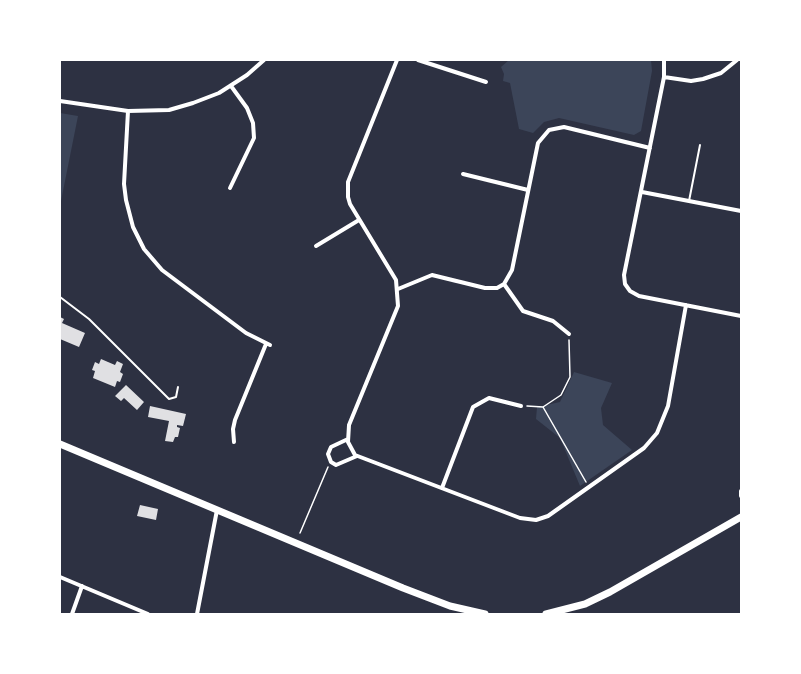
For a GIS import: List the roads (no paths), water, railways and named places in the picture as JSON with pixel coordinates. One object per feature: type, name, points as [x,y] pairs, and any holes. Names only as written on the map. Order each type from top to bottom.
[{"type":"highway","points":[[60,444],[415,593],[450,606],[485,614]]},
{"type":"highway","points":[[546,614],[566,612],[610,592],[741,517]]},
{"type":"street","points":[[60,101],[128,111],[169,110],[209,98],[230,86],[264,60]]},
{"type":"street","points":[[397,60],[348,182],[348,197],[359,220],[396,280],[398,289],[398,306],[349,425],[348,439],[351,448],[357,456],[520,518],[531,520],[548,516],[644,448],[657,433],[668,406],[686,305]]},
{"type":"street","points":[[418,60],[486,82]]},
{"type":"street","points":[[664,60],[664,77],[642,192],[624,275],[625,284],[630,292],[636,295],[741,316]]},
{"type":"street","points":[[664,77],[691,81],[703,80],[721,73],[737,60]]},
{"type":"street","points":[[230,86],[247,108],[253,123],[254,138],[230,188]]},
{"type":"street","points":[[128,111],[124,184],[126,200],[133,227],[144,249],[162,270],[246,333],[268,345],[235,420],[233,429],[234,442]]},
{"type":"street","points":[[398,289],[432,275],[485,288],[497,288],[504,284],[512,270],[538,143],[543,135],[553,128],[564,126],[650,148]]},
{"type":"street","points":[[463,174],[528,190]]},
{"type":"street","points":[[642,192],[741,211]]},
{"type":"street","points":[[316,246],[359,220]]},
{"type":"street","points":[[504,284],[523,311],[553,321],[569,334]]},
{"type":"street","points":[[442,488],[473,407],[488,398],[521,406]]},
{"type":"street","points":[[348,439],[330,447],[328,454],[331,462],[336,465],[357,456]]},
{"type":"street","points":[[741,491],[741,496]]},
{"type":"street","points":[[197,614],[217,510]]},
{"type":"street","points":[[60,577],[148,614]]},
{"type":"street","points":[[72,614],[82,586]]},
{"type":"lane","points":[[689,201],[700,145]]},
{"type":"lane","points":[[60,298],[89,319],[169,399],[176,397],[178,387]]}]
